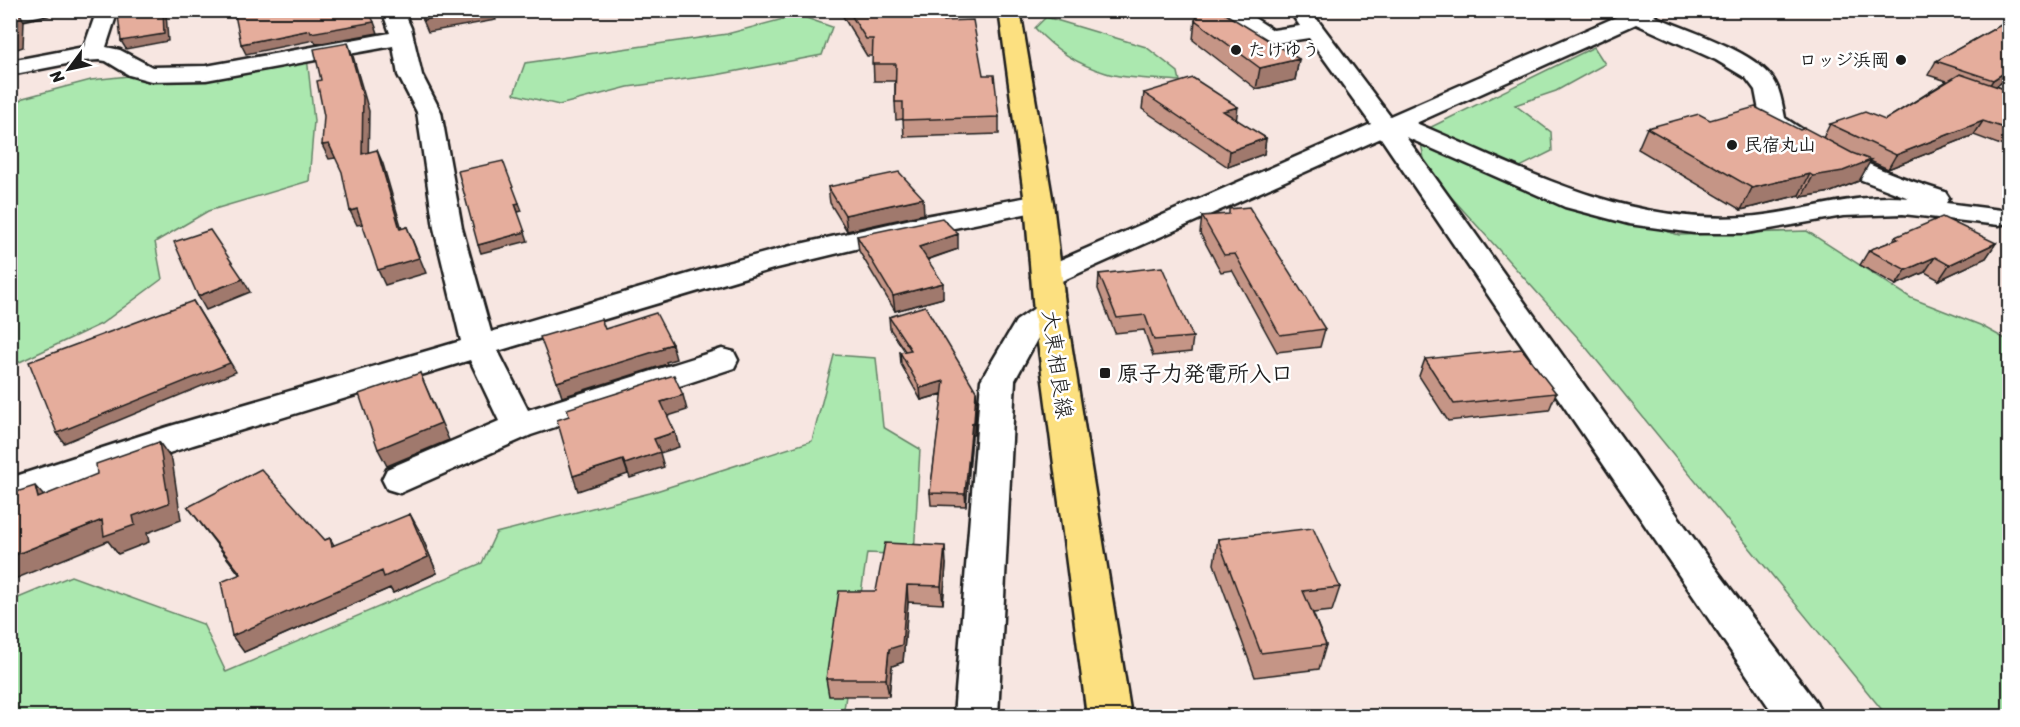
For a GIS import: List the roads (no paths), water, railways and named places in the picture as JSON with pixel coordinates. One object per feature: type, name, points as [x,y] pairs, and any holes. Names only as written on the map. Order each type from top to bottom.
[{"type":"main road","name":"大東相良線","points":[[1009,10],[1039,204],[1048,295],[1109,717]]},
{"type":"street","points":[[10,16],[41,10]]},
{"type":"street","points":[[93,53],[108,10]]},
{"type":"street","points":[[392,10],[402,38],[410,75],[429,112],[448,228],[479,346],[519,426]]},
{"type":"street","points":[[1227,10],[1269,37],[1307,21],[1391,125],[1701,579],[1800,717]]},
{"type":"street","points":[[976,717],[999,380],[1048,295],[1391,125],[1644,14],[1740,64],[1761,78],[1770,100],[1773,121],[1794,137],[1863,172],[1903,188],[2004,219]]},
{"type":"street","points":[[10,68],[93,53],[112,55],[137,70],[174,75],[206,73],[402,38]]},
{"type":"street","points":[[1391,125],[1575,201],[1629,216],[1694,225],[1747,225],[1843,208],[1904,206],[2004,219]]},
{"type":"street","points":[[10,492],[180,436],[799,252],[958,218],[1039,204]]},
{"type":"street","points":[[400,479],[519,426],[722,360]]},
{"type":"place","name":"たけゆう","points":[[1236,50]]},
{"type":"place","name":"ロッジ浜岡","points":[[1901,60]]},
{"type":"place","name":"民宿丸山","points":[[1732,145]]},
{"type":"place","name":"原子力発電所入口","points":[[1105,373]]}]
